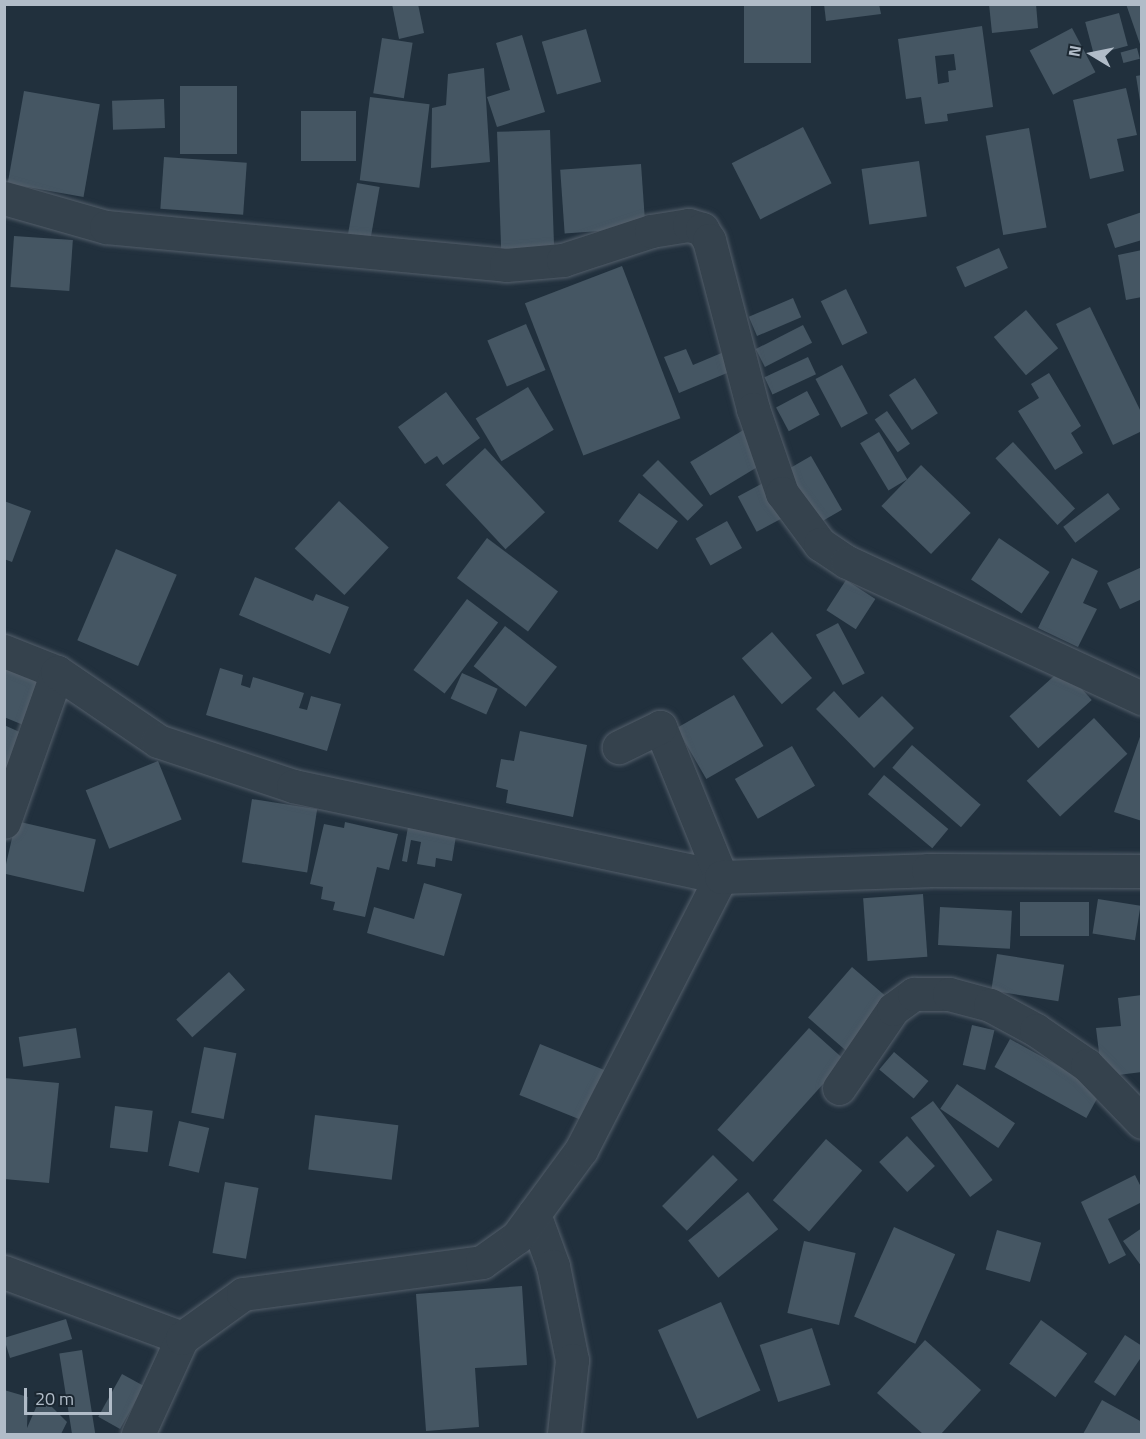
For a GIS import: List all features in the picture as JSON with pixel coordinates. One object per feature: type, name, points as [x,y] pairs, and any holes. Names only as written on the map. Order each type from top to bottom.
[{"type":"street","points":[[4,198],[106,227],[506,264],[562,260],[651,231],[690,225],[702,229],[709,240],[753,409],[782,493],[820,544],[847,562],[1142,698]]},
{"type":"street","points":[[4,651],[57,672],[158,741],[293,786],[721,878],[928,870],[1142,871]]},
{"type":"street","points":[[4,822],[57,672]]},
{"type":"street","points":[[138,1434],[182,1338],[243,1294],[482,1262],[517,1237],[581,1150],[721,878],[660,727],[619,747]]},
{"type":"street","points":[[839,1088],[893,1009],[915,994],[949,994],[990,1005],[1036,1030],[1087,1065],[1142,1122]]},
{"type":"street","points":[[534,1214],[553,1266],[572,1360],[564,1434]]},
{"type":"street","points":[[4,1272],[182,1338]]},
{"type":"building","points":[[392,4],[418,4],[424,33],[399,39]]},
{"type":"building","points":[[744,4],[811,4],[811,63],[744,63]]},
{"type":"building","points":[[824,4],[879,4],[881,14],[826,21]]},
{"type":"building","points":[[989,4],[1036,4],[1038,28],[992,33]]},
{"type":"building","points":[[1126,4],[1142,4],[1142,47],[1141,47]]},
{"type":"building","points":[[1119,13],[1128,46],[1094,55],[1085,22]]},
{"type":"building","points":[[982,26],[993,107],[947,114],[948,121],[925,124],[921,97],[906,99],[898,39]],"holes":[[[954,54],[956,70],[948,71],[949,82],[938,84],[935,56]]]},
{"type":"building","points":[[1072,28],[1095,72],[1053,95],[1030,51]]},
{"type":"building","points":[[586,29],[601,82],[557,95],[542,42]]},
{"type":"building","points":[[522,35],[545,112],[497,127],[487,97],[510,90],[496,43]]},
{"type":"building","points":[[382,38],[413,43],[404,98],[373,93]]},
{"type":"building","points":[[1137,48],[1140,59],[1123,63],[1121,52]]},
{"type":"building","points":[[484,68],[490,162],[431,168],[432,108],[446,105],[448,74]]},
{"type":"building","points":[[1142,75],[1142,101],[1140,101],[1136,76]]},
{"type":"building","points":[[180,86],[237,86],[237,154],[180,154]]},
{"type":"building","points":[[1126,88],[1137,135],[1117,139],[1124,171],[1090,179],[1073,100]]},
{"type":"building","points":[[24,91],[100,104],[84,197],[8,184]]},
{"type":"building","points":[[370,97],[430,104],[419,188],[360,180]]},
{"type":"building","points":[[164,99],[165,128],[113,130],[112,101]]},
{"type":"building","points":[[301,111],[356,111],[356,161],[301,161]]},
{"type":"building","points":[[803,127],[832,183],[760,219],[732,163]]},
{"type":"building","points":[[1029,128],[1047,227],[1003,235],[986,136]]},
{"type":"building","points":[[550,130],[554,255],[501,257],[497,132]]},
{"type":"building","points":[[164,157],[247,163],[243,215],[160,209]]},
{"type":"building","points":[[919,161],[927,216],[869,225],[862,169]]},
{"type":"building","points":[[641,164],[645,228],[565,233],[560,170]]},
{"type":"building","points":[[357,183],[380,187],[370,240],[348,236]]},
{"type":"building","points":[[1142,212],[1142,240],[1115,248],[1107,224]]},
{"type":"building","points":[[14,236],[73,240],[69,291],[10,287]]},
{"type":"building","points":[[999,248],[1008,268],[965,287],[956,267]]},
{"type":"building","points":[[1142,250],[1142,297],[1126,300],[1118,255]]},
{"type":"building","points":[[622,266],[680,418],[583,455],[525,303]]},
{"type":"building","points":[[846,289],[867,333],[842,345],[821,301]]},
{"type":"building","points":[[793,298],[801,317],[757,336],[749,317]]},
{"type":"building","points":[[1090,307],[1142,414],[1142,431],[1113,445],[1056,324]]},
{"type":"building","points":[[1026,310],[1058,348],[1026,375],[994,337]]},
{"type":"building","points":[[526,324],[546,370],[507,386],[487,340]]},
{"type":"building","points":[[803,325],[812,343],[765,367],[756,349]]},
{"type":"building","points":[[686,349],[693,365],[731,349],[739,368],[679,393],[664,357]]},
{"type":"building","points":[[808,357],[816,374],[773,395],[764,377]]},
{"type":"building","points":[[842,365],[868,414],[841,428],[816,379]]},
{"type":"building","points":[[1049,373],[1081,426],[1071,433],[1083,453],[1055,470],[1018,411],[1039,398],[1031,384]]},
{"type":"building","points":[[915,378],[938,413],[912,430],[889,395]]},
{"type":"building","points":[[528,387],[554,430],[501,461],[476,418]]},
{"type":"building","points":[[807,391],[820,415],[789,431],[776,407]]},
{"type":"building","points":[[446,392],[480,438],[443,465],[437,456],[425,464],[398,427]]},
{"type":"building","points":[[887,411],[910,444],[898,452],[875,420]]},
{"type":"building","points":[[745,429],[765,462],[710,495],[690,462]]},
{"type":"building","points":[[879,432],[907,479],[888,490],[860,443]]},
{"type":"building","points":[[1013,442],[1075,509],[1058,525],[995,458]]},
{"type":"building","points":[[485,448],[545,512],[506,549],[446,485]]},
{"type":"building","points":[[811,456],[842,510],[819,523],[788,469]]},
{"type":"building","points":[[658,460],[703,505],[688,521],[642,476]]},
{"type":"building","points":[[921,465],[971,513],[931,554],[881,506]]},
{"type":"building","points":[[767,481],[786,516],[757,532],[738,496]]},
{"type":"building","points":[[639,493],[678,521],[657,550],[618,521]]},
{"type":"building","points":[[1108,493],[1120,509],[1075,543],[1063,527]]},
{"type":"building","points":[[4,501],[31,511],[12,562],[4,559]]},
{"type":"building","points":[[339,501],[389,547],[344,595],[295,549]]},
{"type":"building","points":[[727,521],[742,548],[711,566],[696,538]]},
{"type":"building","points":[[487,538],[558,592],[528,631],[457,578]]},
{"type":"building","points":[[999,538],[1050,572],[1022,614],[971,579]]},
{"type":"building","points":[[116,549],[177,575],[138,666],[77,640]]},
{"type":"building","points":[[1072,558],[1098,571],[1083,603],[1097,609],[1078,647],[1038,628]]},
{"type":"building","points":[[1142,567],[1142,599],[1120,609],[1107,583]]},
{"type":"building","points":[[255,577],[313,601],[316,594],[349,607],[330,654],[239,615]]},
{"type":"building","points":[[846,580],[875,599],[856,629],[826,610]]},
{"type":"building","points":[[467,599],[498,622],[445,694],[413,670]]},
{"type":"building","points":[[838,623],[865,673],[843,685],[816,635]]},
{"type":"building","points":[[505,626],[557,667],[526,707],[474,666]]},
{"type":"building","points":[[772,632],[812,678],[782,704],[742,658]]},
{"type":"building","points":[[4,661],[49,681],[28,727],[4,717]]},
{"type":"building","points":[[220,668],[243,675],[241,685],[250,688],[253,677],[304,693],[299,708],[307,710],[311,696],[341,704],[327,751],[206,715]]},
{"type":"building","points":[[1063,668],[1092,700],[1038,748],[1009,716]]},
{"type":"building","points":[[462,673],[498,689],[486,714],[451,699]]},
{"type":"building","points":[[834,691],[859,718],[882,696],[914,728],[874,768],[816,709]]},
{"type":"building","points":[[734,695],[764,746],[706,779],[677,728]]},
{"type":"building","points":[[1094,718],[1127,754],[1060,817],[1027,781]]},
{"type":"building","points":[[4,725],[24,734],[7,769],[4,768]]},
{"type":"building","points":[[520,731],[587,745],[573,817],[506,803],[508,790],[496,787],[501,759],[514,761]]},
{"type":"building","points":[[1142,731],[1142,821],[1114,812]]},
{"type":"building","points":[[912,745],[981,805],[961,827],[892,768]]},
{"type":"building","points":[[792,746],[815,786],[758,819],[735,779]]},
{"type":"building","points":[[158,761],[182,819],[109,849],[86,790]]},
{"type":"building","points":[[884,775],[948,829],[932,848],[868,794]]},
{"type":"building","points":[[252,799],[317,809],[307,873],[242,862]]},
{"type":"building","points":[[16,821],[96,839],[84,892],[4,874]]},
{"type":"building","points":[[345,822],[398,834],[389,870],[377,867],[365,917],[333,910],[335,902],[321,899],[323,887],[310,884],[324,824],[344,828]]},
{"type":"building","points":[[408,827],[456,836],[452,861],[436,858],[435,867],[417,864],[421,842],[411,840],[407,862],[402,861]]},
{"type":"building","points":[[424,883],[462,894],[444,956],[367,933],[374,907],[414,919]]},
{"type":"building","points":[[923,894],[927,957],[868,961],[863,898]]},
{"type":"building","points":[[1098,899],[1140,906],[1135,940],[1093,934]]},
{"type":"building","points":[[1020,902],[1089,902],[1089,936],[1020,936]]},
{"type":"building","points":[[940,907],[1012,911],[1010,949],[938,945]]},
{"type":"building","points":[[997,954],[1064,965],[1058,1001],[991,991]]},
{"type":"building","points":[[852,967],[891,1001],[847,1052],[808,1018]]},
{"type":"building","points":[[229,972],[245,990],[192,1037],[176,1020]]},
{"type":"building","points":[[1142,995],[1142,1072],[1102,1077],[1096,1028],[1121,1026],[1118,998]]},
{"type":"building","points":[[972,1025],[994,1030],[985,1070],[963,1065]]},
{"type":"building","points":[[76,1028],[81,1058],[23,1067],[19,1037]]},
{"type":"building","points":[[809,1028],[845,1060],[753,1162],[717,1130]]},
{"type":"building","points":[[1010,1039],[1102,1090],[1086,1118],[994,1067]]},
{"type":"building","points":[[540,1044],[605,1070],[584,1121],[519,1095]]},
{"type":"building","points":[[204,1047],[236,1053],[224,1119],[191,1113]]},
{"type":"building","points":[[894,1052],[928,1081],[914,1099],[879,1070]]},
{"type":"building","points":[[4,1078],[59,1083],[49,1183],[4,1179]]},
{"type":"building","points":[[957,1084],[1015,1123],[998,1148],[940,1109]]},
{"type":"building","points":[[933,1101],[993,1180],[970,1197],[911,1118]]},
{"type":"building","points":[[115,1106],[153,1111],[148,1152],[110,1148]]},
{"type":"building","points":[[315,1115],[398,1125],[392,1180],[308,1170]]},
{"type":"building","points":[[179,1121],[209,1128],[199,1173],[169,1166]]},
{"type":"building","points":[[907,1136],[935,1166],[907,1192],[879,1162]]},
{"type":"building","points":[[826,1139],[862,1170],[809,1232],[773,1200]]},
{"type":"building","points":[[713,1155],[738,1180],[687,1231],[662,1206]]},
{"type":"building","points":[[1135,1175],[1142,1189],[1142,1202],[1108,1219],[1126,1255],[1109,1264],[1081,1202]]},
{"type":"building","points":[[225,1182],[258,1188],[246,1259],[212,1253]]},
{"type":"building","points":[[748,1192],[778,1229],[718,1278],[688,1240]]},
{"type":"building","points":[[894,1227],[955,1254],[915,1344],[854,1317]]},
{"type":"building","points":[[1142,1228],[1142,1267],[1123,1241]]},
{"type":"building","points":[[997,1230],[1041,1243],[1030,1282],[986,1269]]},
{"type":"building","points":[[804,1241],[856,1253],[839,1325],[787,1313]]},
{"type":"building","points":[[522,1286],[527,1365],[475,1368],[479,1427],[426,1431],[416,1294]]},
{"type":"building","points":[[721,1302],[760,1391],[697,1419],[658,1330]]},
{"type":"building","points":[[66,1319],[72,1339],[10,1358],[4,1338]]},
{"type":"building","points":[[1041,1320],[1087,1354],[1055,1397],[1009,1364]]},
{"type":"building","points":[[812,1328],[831,1385],[778,1402],[760,1345]]},
{"type":"building","points":[[1125,1335],[1142,1346],[1142,1356],[1115,1396],[1094,1382]]},
{"type":"building","points":[[925,1340],[981,1390],[941,1434],[923,1434],[877,1393]]},
{"type":"building","points":[[82,1350],[95,1434],[72,1434],[59,1354]]},
{"type":"building","points":[[122,1374],[144,1386],[120,1429],[98,1417]]},
{"type":"building","points":[[4,1390],[28,1397],[27,1428],[41,1396],[67,1422],[61,1434],[4,1434]]},
{"type":"building","points":[[1102,1400],[1142,1422],[1142,1434],[1083,1434]]}]
